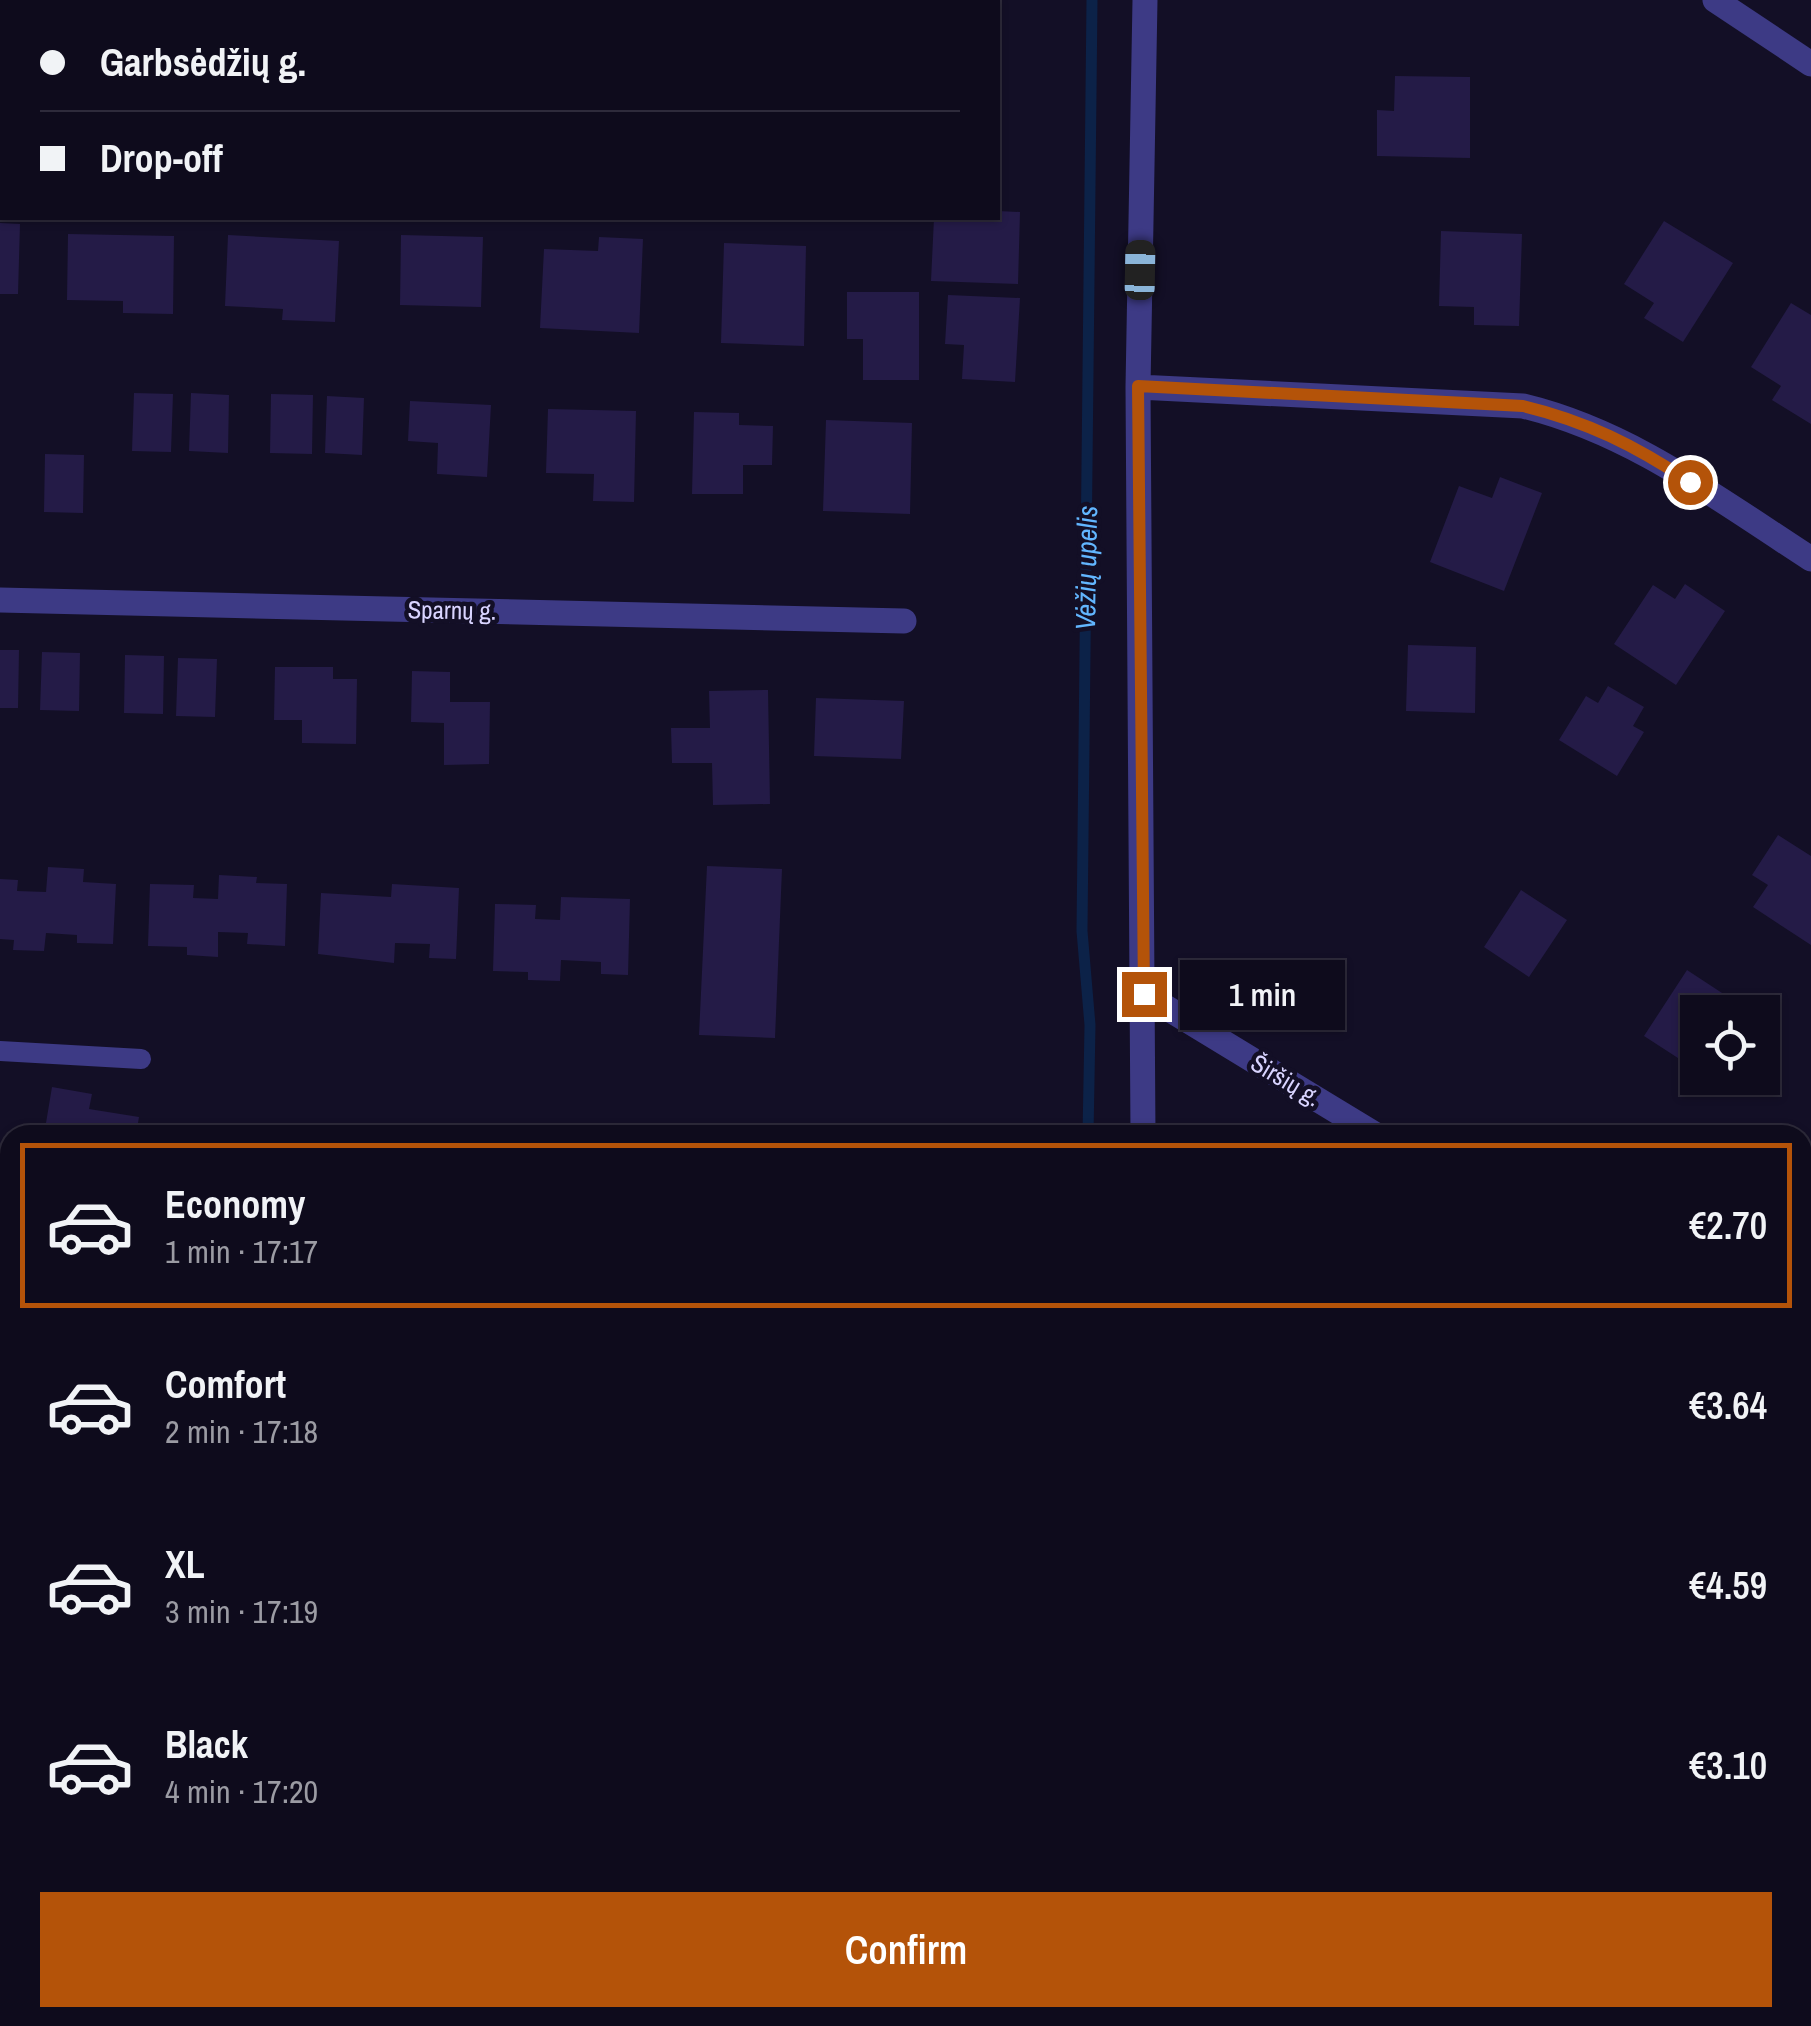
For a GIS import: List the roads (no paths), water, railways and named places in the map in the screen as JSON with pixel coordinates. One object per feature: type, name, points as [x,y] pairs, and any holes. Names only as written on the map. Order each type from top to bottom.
[{"type":"street","points":[[1143,1125],[1138,386],[1145,0]]},
{"type":"street","points":[[1715,0],[1811,64]]},
{"type":"street","points":[[1138,386],[1523,406],[1574,418],[1630,442],[1811,559]]},
{"type":"street","name":"Sparnų g.","points":[[0,600],[904,621]]},
{"type":"street","name":"Širšių g.","points":[[1144,994],[1360,1125]]},
{"type":"lane","points":[[0,1051],[141,1059]]},
{"type":"waterway","name":"Vėžių upelis","points":[[1088,1125],[1090,1025],[1082,931],[1092,0]]}]
